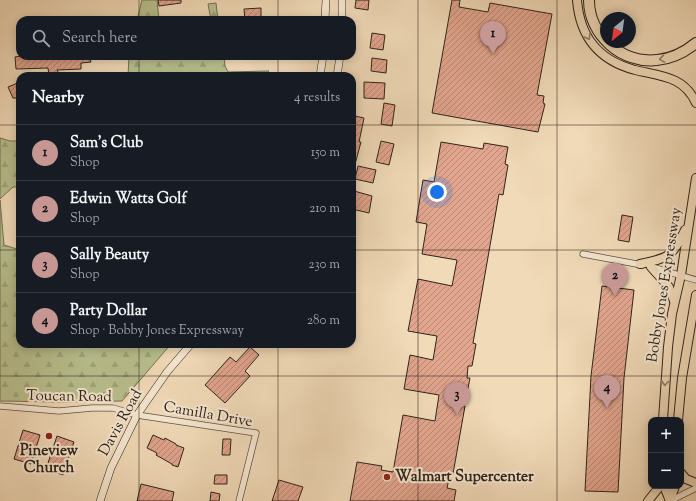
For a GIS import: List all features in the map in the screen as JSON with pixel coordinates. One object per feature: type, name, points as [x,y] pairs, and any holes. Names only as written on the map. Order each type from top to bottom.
[{"type":"highway","points":[[589,0],[591,17],[598,32],[612,47],[632,58],[656,60],[668,58],[689,48],[696,42]]},
{"type":"main road","points":[[325,16],[326,0]]},
{"type":"main road","points":[[342,0],[342,16]]},
{"type":"main road","points":[[577,0],[580,21],[584,31],[594,47],[603,55],[634,70],[669,77],[687,88],[696,103]]},
{"type":"main road","points":[[321,72],[322,60]]},
{"type":"main road","points":[[337,72],[339,60]]},
{"type":"main road","name":"Bobby Jones Expressway","points":[[663,417],[668,347],[674,302],[681,275],[696,178]]},
{"type":"main road","points":[[640,264],[659,260],[672,252],[676,248],[689,222]]},
{"type":"main road","points":[[651,267],[669,287],[674,302]]},
{"type":"main road","name":"Bobby Jones Expressway","points":[[678,417],[682,378],[696,295]]},
{"type":"main road","name":"Davis Road","points":[[100,501],[111,468],[136,415],[167,372],[188,348]]},
{"type":"main road","points":[[684,477],[696,483]]},
{"type":"main road","points":[[648,501],[658,489]]},
{"type":"main road","points":[[665,489],[670,501]]},
{"type":"main road","points":[[670,501],[673,489]]},
{"type":"street","points":[[583,254],[592,257],[640,264],[696,280]]},
{"type":"street","name":"Toucan Road","points":[[0,406],[59,411],[113,408],[136,415]]},
{"type":"street","name":"Camilla Drive","points":[[136,415],[256,433],[239,501]]},
{"type":"street","points":[[670,501],[696,488]]},
{"type":"green space","points":[[142,0],[157,0],[159,16],[138,16]]},
{"type":"green space","points":[[216,3],[218,16],[210,16],[208,4]]},
{"type":"green space","points":[[129,60],[224,60],[228,72],[128,72]]},
{"type":"green space","points":[[269,71],[268,72],[228,72]]},
{"type":"green space","points":[[0,138],[16,141],[16,187],[13,187],[0,199]]},
{"type":"green space","points":[[0,200],[4,245],[16,249],[16,348],[168,348],[122,401],[0,401]]},
{"type":"building","points":[[158,0],[181,0],[181,3],[159,6]]},
{"type":"building","points":[[356,0],[369,0],[368,10],[355,8]]},
{"type":"building","points":[[452,0],[460,0],[459,7],[488,12],[490,3],[552,14],[537,95],[544,96],[543,103],[545,104],[538,132],[432,113]]},
{"type":"building","points":[[261,8],[261,16],[245,16],[244,9]]},
{"type":"building","points":[[372,33],[385,35],[383,50],[370,48]]},
{"type":"building","points":[[15,57],[16,60],[90,60],[91,62],[81,63],[81,69],[57,70],[58,72],[48,72],[48,68],[16,69]]},
{"type":"building","points":[[372,58],[387,60],[386,73],[371,71]]},
{"type":"building","points":[[364,82],[385,83],[384,99],[364,98]]},
{"type":"building","points":[[16,84],[16,98],[13,98],[8,87]]},
{"type":"building","points":[[384,103],[395,105],[392,126],[381,124]]},
{"type":"building","points":[[356,116],[364,118],[359,142],[361,142],[356,161]]},
{"type":"building","points":[[381,141],[394,144],[389,165],[376,162]]},
{"type":"building","points":[[441,142],[483,149],[484,143],[508,147],[505,164],[508,165],[503,195],[499,194],[473,343],[476,344],[472,366],[468,366],[467,378],[470,378],[467,393],[463,392],[461,405],[465,406],[453,474],[450,474],[447,488],[456,490],[454,501],[350,501],[357,462],[382,466],[381,470],[393,472],[403,415],[435,421],[439,395],[404,389],[410,355],[433,360],[437,336],[408,331],[418,279],[452,286],[457,260],[422,254],[427,224],[416,222],[423,180],[434,182]]},
{"type":"building","points":[[358,166],[376,170],[373,183],[356,179]]},
{"type":"building","points":[[356,192],[372,196],[369,213],[356,210]]},
{"type":"building","points":[[622,215],[633,217],[629,242],[618,240]]},
{"type":"building","points":[[602,286],[634,290],[624,378],[618,492],[585,491],[591,376]]},
{"type":"building","points":[[249,348],[259,355],[245,371],[250,376],[225,403],[205,385],[230,357],[236,362]]},
{"type":"building","points":[[23,430],[40,435],[31,464],[14,459]]},
{"type":"building","points":[[153,435],[164,440],[165,438],[184,448],[178,467],[172,465],[156,455],[157,453],[147,448]]},
{"type":"building","points":[[57,436],[74,442],[63,475],[46,469]]},
{"type":"building","points":[[223,439],[231,439],[230,455],[222,455]]},
{"type":"building","points":[[215,475],[227,475],[227,484],[214,484]]},
{"type":"building","points":[[279,480],[303,487],[298,501],[272,501]]},
{"type":"building","points":[[141,484],[174,492],[172,501],[137,501]]},
{"type":"building","points":[[211,492],[220,494],[219,501],[210,501]]},
{"type":"place","name":"Sam's Club","points":[[493,54]]},
{"type":"place","name":"Edwin Watts Golf","points":[[615,296]]},
{"type":"place","name":"Party Dollar","points":[[607,408]]},
{"type":"place","name":"Sally Beauty","points":[[457,415]]},
{"type":"place","name":"Pineview Church","points":[[49,436]]},
{"type":"place","name":"Walmart Supercenter","points":[[387,477]]}]
